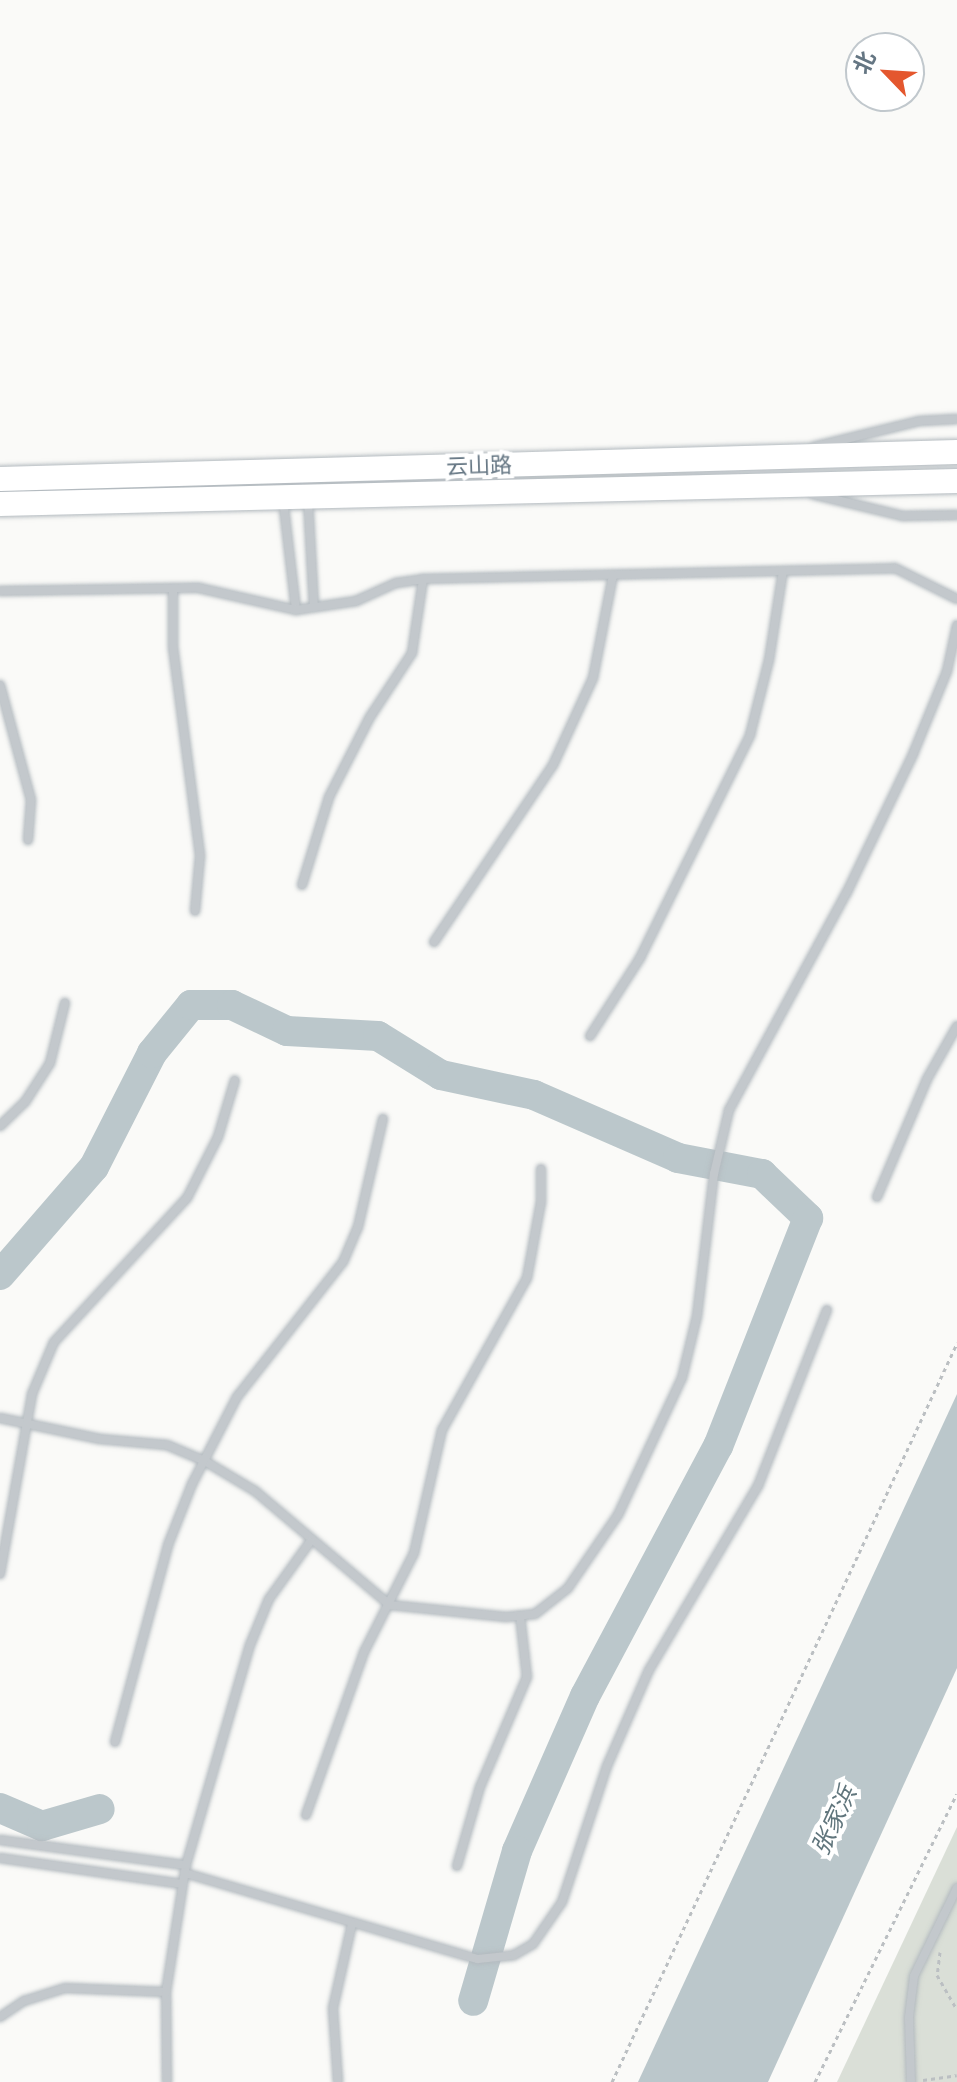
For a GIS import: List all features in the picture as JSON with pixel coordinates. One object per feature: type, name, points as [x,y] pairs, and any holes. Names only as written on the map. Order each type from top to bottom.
[{"type":"main road","name":"云山路","points":[[0,479],[957,452]]},
{"type":"main road","name":"云山路","points":[[0,504],[957,481]]},
{"type":"lane","points":[[781,457],[844,437],[920,421],[957,419]]},
{"type":"lane","points":[[781,486],[903,516],[957,515]]},
{"type":"lane","points":[[295,498],[314,607]]},
{"type":"lane","points":[[295,498],[296,610]]},
{"type":"lane","points":[[0,591],[199,588],[296,610],[356,601],[396,583],[423,579],[895,568],[957,599]]},
{"type":"lane","points":[[590,1036],[640,958],[750,735],[769,660],[783,571]]},
{"type":"lane","points":[[434,942],[553,765],[593,678],[613,575]]},
{"type":"lane","points":[[302,885],[329,797],[370,717],[412,653],[423,579]]},
{"type":"lane","points":[[173,588],[173,647],[200,856],[195,911]]},
{"type":"lane","points":[[0,1418],[100,1439],[167,1445],[203,1460],[255,1491],[310,1542],[390,1605],[476,1617],[520,1616],[535,1614],[568,1588],[597,1551],[682,1378],[697,1316],[721,1131],[913,754],[947,671],[957,625]]},
{"type":"lane","points":[[0,685],[31,800],[28,840]]},
{"type":"lane","points":[[0,1126],[25,1102],[50,1063],[65,1003]]},
{"type":"lane","points":[[877,1197],[927,1079],[957,1026]]},
{"type":"lane","points":[[0,1574],[26,1422],[54,1342],[187,1198],[218,1137],[235,1080]]},
{"type":"lane","points":[[115,1742],[168,1545],[203,1460],[237,1397],[343,1262],[358,1227],[383,1119]]},
{"type":"lane","points":[[306,1815],[346,1695],[390,1605],[425,1521],[442,1430],[527,1278],[541,1202],[541,1169]]},
{"type":"lane","points":[[0,1840],[186,1869],[352,1924],[478,1959],[498,1960],[533,1944],[562,1902],[620,1733],[649,1670],[758,1486],[827,1310]]},
{"type":"lane","points":[[167,2082],[166,1992],[182,1884],[250,1645],[269,1599],[310,1542]]},
{"type":"lane","points":[[457,1866],[480,1787],[527,1677],[520,1616]]},
{"type":"lane","points":[[0,1858],[182,1884]]},
{"type":"lane","points":[[911,2082],[909,2017],[914,1976],[957,1888]]},
{"type":"lane","points":[[338,2082],[333,2008],[352,1924]]},
{"type":"lane","points":[[0,2017],[24,2001],[65,1988],[166,1992]]},
{"type":"path","points":[[612,2082],[957,1343]]},
{"type":"path","points":[[815,2082],[957,1794]]},
{"type":"path","points":[[935,1930],[941,1938],[937,1975],[957,2009]]},
{"type":"path","points":[[911,2082],[957,2075]]},
{"type":"shaded area","points":[[957,1827],[957,2082],[837,2082]]},
{"type":"water","name":"张家浜","points":[[957,1394],[957,1668],[768,2082],[638,2082]]},
{"type":"waterway","points":[[0,1275],[94,1167],[152,1053],[191,1005],[232,1005],[287,1031],[378,1036],[441,1075],[534,1095],[678,1158],[762,1174],[808,1218],[718,1446],[585,1696],[517,1851],[473,2001]]},
{"type":"waterway","points":[[0,1808],[42,1826],[100,1809]]}]
